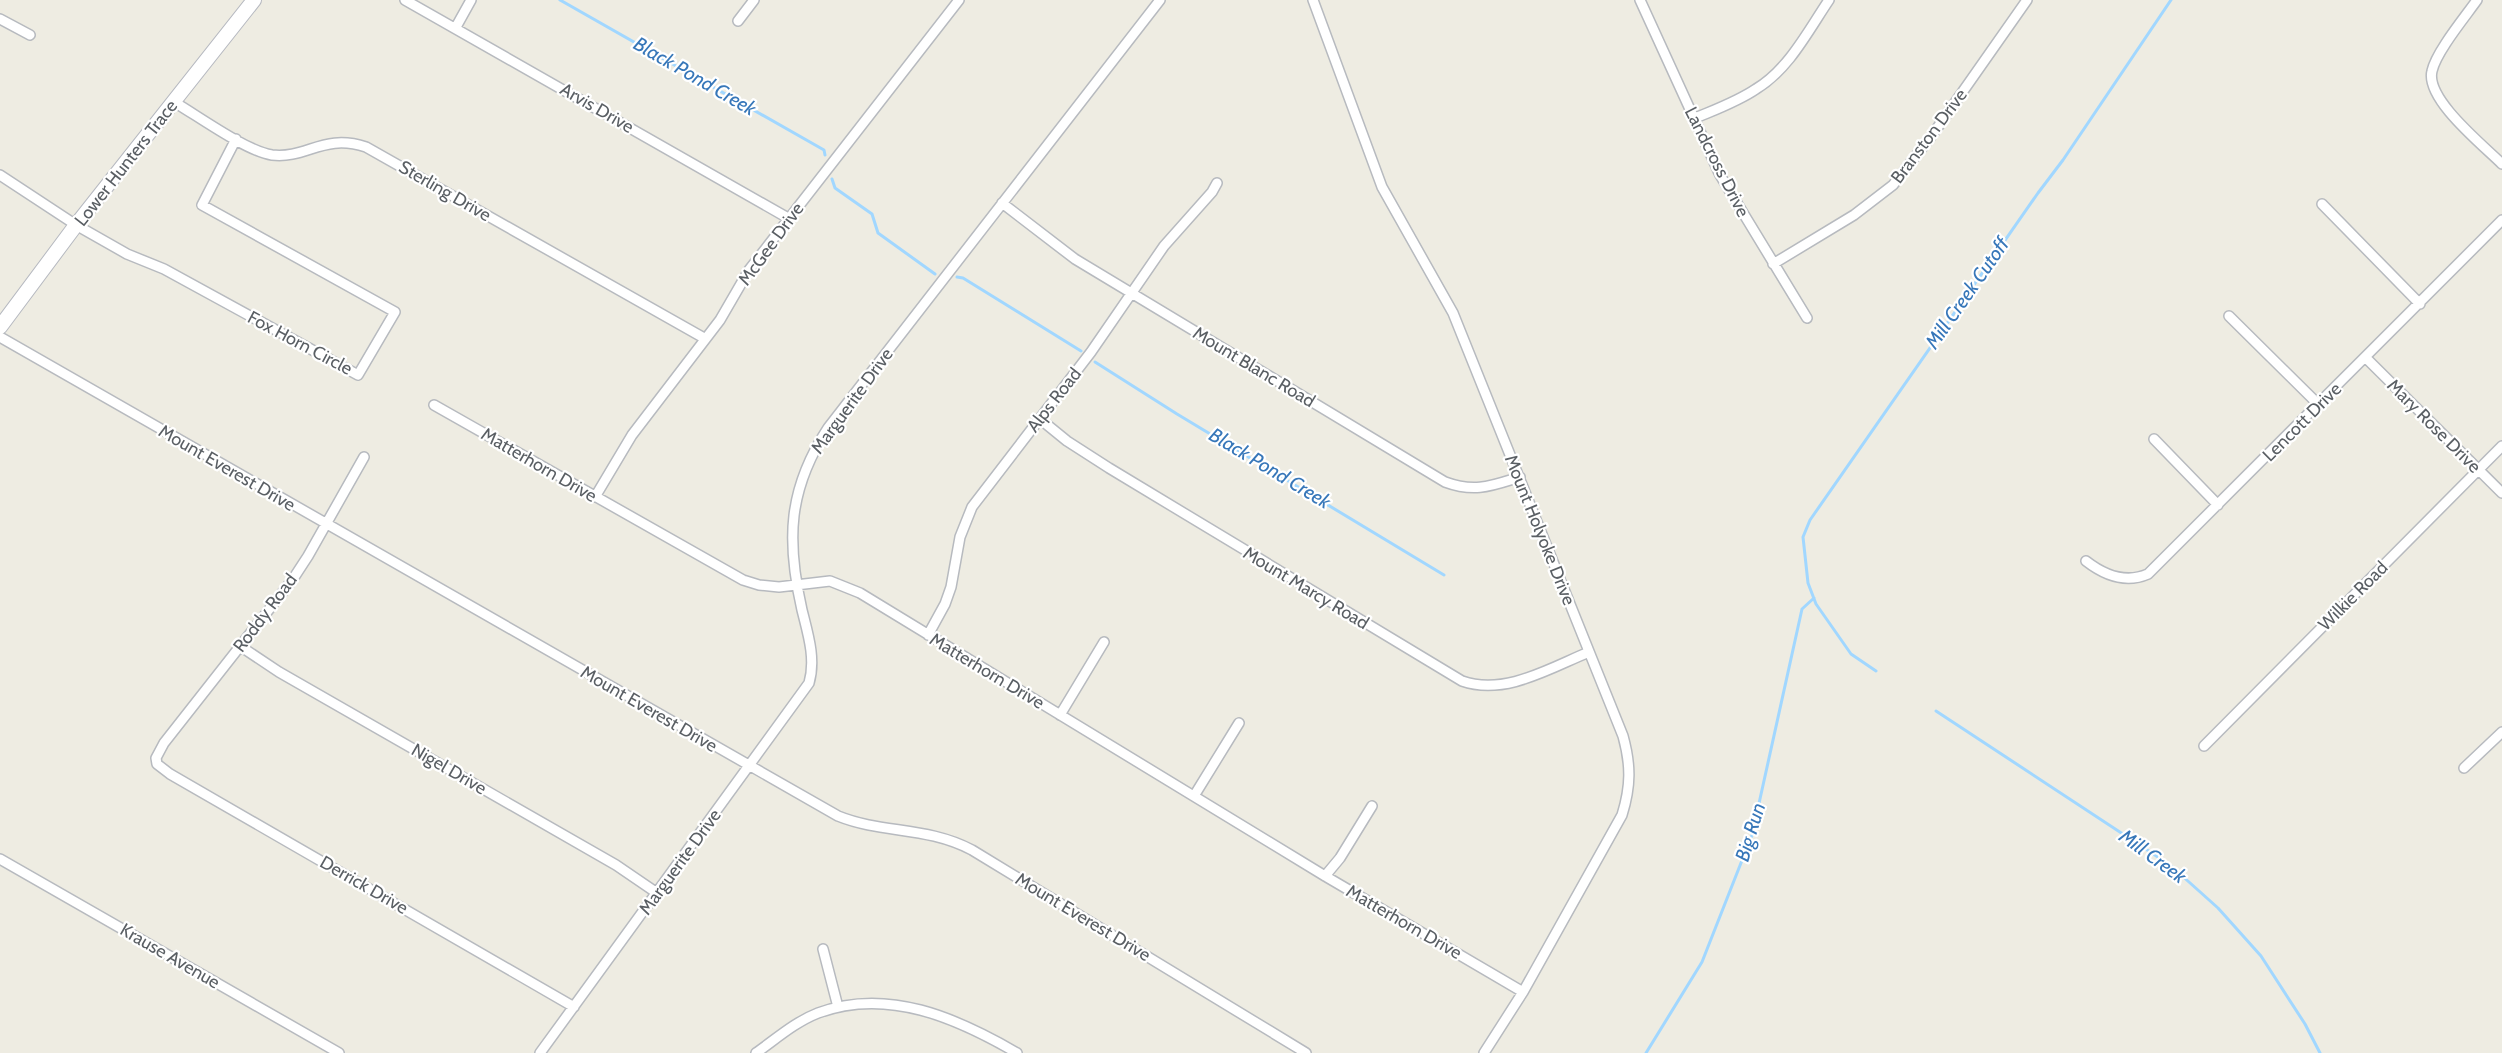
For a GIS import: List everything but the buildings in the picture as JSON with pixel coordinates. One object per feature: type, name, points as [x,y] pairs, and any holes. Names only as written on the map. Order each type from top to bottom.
[{"type":"street","name":"Lower Hunters Trace","points":[[0,327],[76,225],[254,0]]},
{"type":"street","name":"Arvis Drive","points":[[405,0],[788,218]]},
{"type":"street","points":[[456,27],[471,0]]},
{"type":"street","points":[[738,21],[754,0]]},
{"type":"street","name":"McGee Drive","points":[[595,497],[632,435],[720,320],[749,270],[959,0]]},
{"type":"street","name":"Mount Holyoke Drive","points":[[1313,0],[1390,204],[1453,313],[1589,652],[1628,755],[1630,766],[1628,795],[1613,832],[1523,992],[1484,1053]]},
{"type":"street","name":"Landcross Drive","points":[[1640,0],[1720,175],[1807,318]]},
{"type":"street","points":[[1693,119],[1739,99],[1766,82],[1792,54],[1829,0]]},
{"type":"street","name":"Branston Drive","points":[[1773,264],[1854,216],[1893,185],[1933,134],[2027,0]]},
{"type":"street","points":[[2477,0],[2435,61],[2431,77],[2432,85],[2440,102],[2502,164]]},
{"type":"street","name":"Marguerite Drive","points":[[540,1053],[802,696],[811,674],[811,648],[796,585],[791,540],[799,486],[815,448],[1157,1]]},
{"type":"street","points":[[0,19],[30,35]]},
{"type":"street","name":"Sterling Drive","points":[[174,102],[236,139],[272,155],[294,153],[337,142],[366,147],[704,338]]},
{"type":"street","name":"Fox Horn Circle","points":[[76,225],[127,254],[164,269],[358,375],[394,312],[202,205],[236,139]]},
{"type":"street","points":[[0,175],[76,225]]},
{"type":"street","name":"Alps Road","points":[[928,635],[945,604],[951,587],[960,537],[968,515],[980,495],[1040,419],[1164,246],[1212,192],[1217,183]]},
{"type":"street","name":"Mount Blanc Road","points":[[1002,203],[1051,242],[1445,482],[1461,488],[1478,489],[1520,477]]},
{"type":"street","points":[[2322,204],[2420,304]]},
{"type":"street","name":"Lencott Drive","points":[[2086,561],[2093,568],[2114,577],[2129,579],[2141,577],[2155,567],[2502,220]]},
{"type":"street","points":[[2229,316],[2319,405]]},
{"type":"street","name":"Mount Everest Drive","points":[[0,337],[820,806],[856,823],[926,833],[959,843],[1306,1053]]},
{"type":"street","name":"Mary Rose Drive","points":[[2366,358],[2502,494]]},
{"type":"street","name":"Matterhorn Drive","points":[[434,405],[743,580],[759,585],[796,585],[822,581],[844,586],[1523,992]]},
{"type":"street","name":"Mount Marcy Road","points":[[1040,419],[1067,441],[1109,468],[1462,681],[1481,686],[1510,683],[1589,652]]},
{"type":"street","points":[[2154,439],[2218,505]]},
{"type":"street","name":"Wilkie Road","points":[[2204,746],[2502,446]]},
{"type":"street","name":"Roddy Road","points":[[156,761],[164,743],[292,579],[364,457]]},
{"type":"street","points":[[1060,715],[1104,642]]},
{"type":"street","name":"Nigel Drive","points":[[240,646],[279,672],[616,865],[657,893]]},
{"type":"street","points":[[1194,796],[1239,723]]},
{"type":"street","points":[[2464,768],[2502,732]]},
{"type":"street","name":"Derrick Drive","points":[[156,761],[170,774],[574,1007]]},
{"type":"street","points":[[1326,876],[1340,858],[1372,806]]},
{"type":"street","name":"Krause Avenue","points":[[0,859],[339,1053]]},
{"type":"street","points":[[823,949],[838,1006]]},
{"type":"street","points":[[756,1053],[797,1024],[838,1006],[877,1002],[915,1008],[995,1040],[1017,1053]]},
{"type":"waterway","name":"Black Pond Creek","points":[[560,0],[824,150],[825,155]]},
{"type":"waterway","name":"Mill Creek Cutoff","points":[[1876,671],[1851,654],[1816,604],[1808,583],[1803,537],[1810,520],[2063,160],[2171,0]]},
{"type":"waterway","name":"Black Pond Creek","points":[[832,179],[835,188],[872,214],[878,233],[935,274]]},
{"type":"waterway","name":"Black Pond Creek","points":[[957,277],[963,278],[1081,351]]},
{"type":"waterway","name":"Black Pond Creek","points":[[1095,362],[1444,575]]},
{"type":"waterway","name":"Big Run","points":[[1646,1053],[1702,962],[1752,835],[1802,609],[1814,598]]},
{"type":"waterway","name":"Mill Creek","points":[[1936,711],[2170,865],[2218,908],[2261,956],[2305,1024],[2320,1053]]}]
